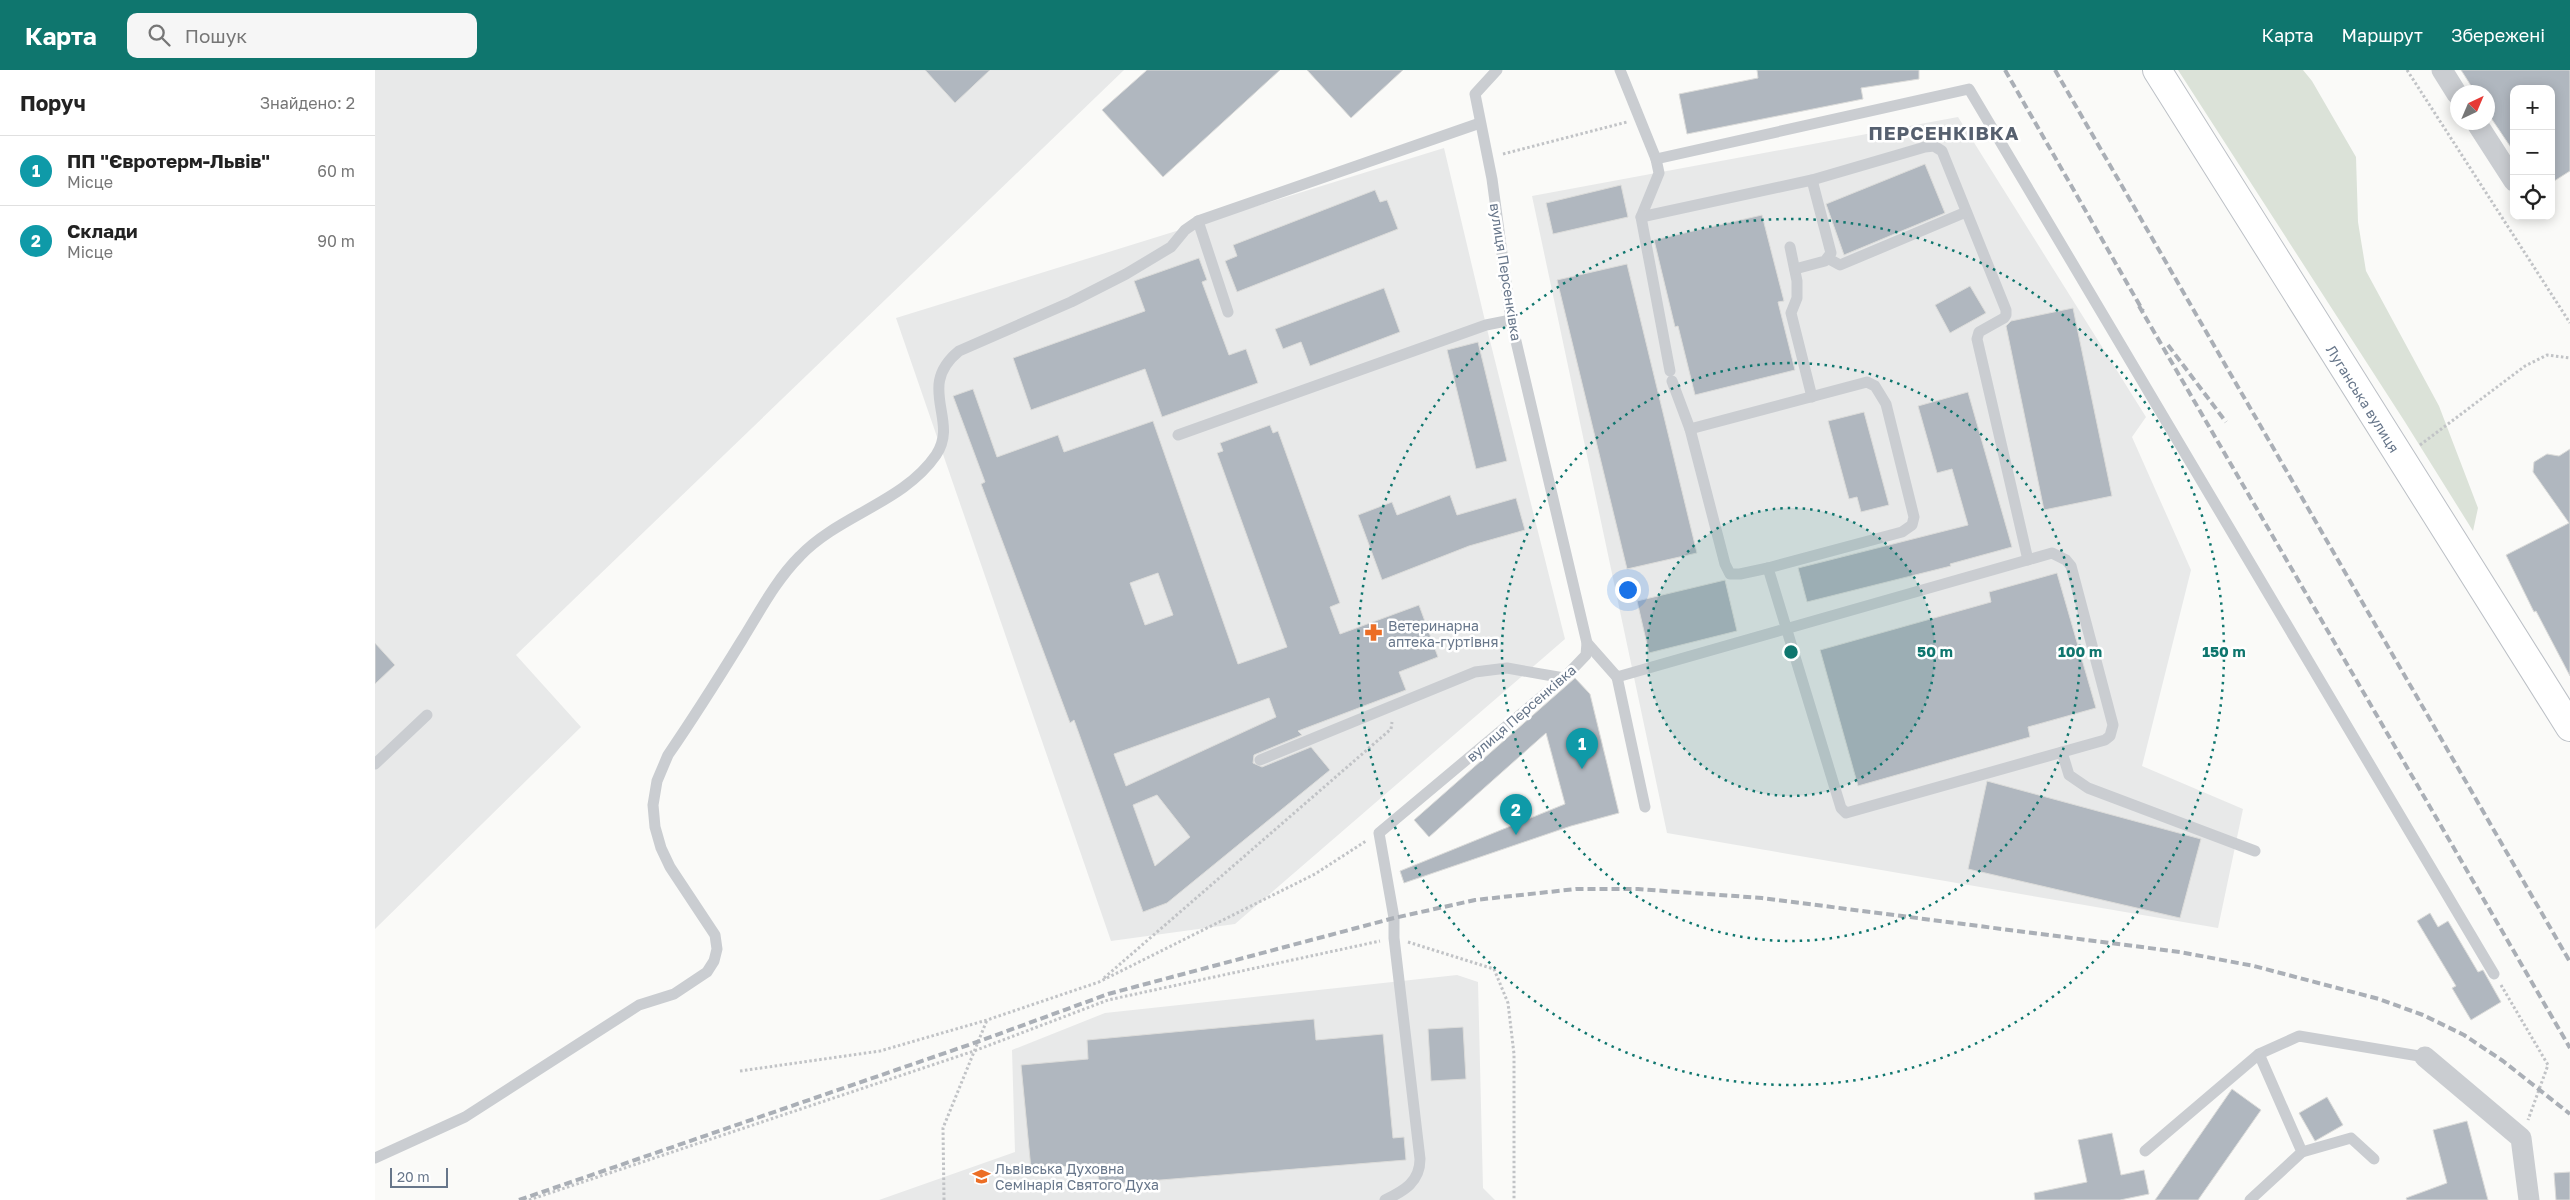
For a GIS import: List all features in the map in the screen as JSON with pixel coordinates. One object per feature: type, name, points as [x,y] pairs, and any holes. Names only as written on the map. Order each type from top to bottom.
[{"type":"main road","name":"Луганська вулиця","points":[[2157,70],[2570,727]]},
{"type":"street","points":[[2442,70],[2451,85]]},
{"type":"street","points":[[2481,130],[2510,175]]},
{"type":"street","points":[[2425,1057],[2521,1138],[2529,1200]]},
{"type":"lane","name":"вулиця Персенківка","points":[[1379,833],[1564,678],[1586,655],[1587,643],[1511,320],[1492,179],[1479,123],[1475,94],[1497,70]]},
{"type":"lane","points":[[1620,70],[1657,159],[1659,173],[1641,217],[1671,376],[1689,429],[1725,564],[1730,574],[1740,574],[1768,568],[1902,532],[1912,525],[1914,517],[1886,404],[1875,386],[1867,382],[1689,429]]},
{"type":"lane","points":[[1657,159],[1969,90],[2494,974]]},
{"type":"lane","points":[[375,1158],[465,1117],[639,1005],[674,994],[707,972],[714,961],[717,949],[715,935],[670,867],[661,848],[655,827],[653,805],[656,789],[668,754],[771,594],[795,562],[817,540],[894,492],[925,468],[935,456],[942,445],[945,433],[939,411],[938,389],[943,370],[959,350],[1071,302],[1126,274],[1171,247],[1185,230],[1198,222],[1479,123]]},
{"type":"lane","points":[[1641,217],[1812,180],[1934,146],[1942,151],[2006,310],[2007,315],[1979,332],[1977,339],[2028,560]]},
{"type":"lane","points":[[1812,180],[1831,253],[1829,259]]},
{"type":"lane","points":[[1795,269],[1829,259],[1839,265],[1966,212]]},
{"type":"lane","points":[[1198,222],[1228,312]]},
{"type":"lane","points":[[1790,247],[1795,269],[1797,298],[1791,313],[1812,397]]},
{"type":"lane","points":[[1178,435],[1486,325],[1511,320]]},
{"type":"lane","points":[[1617,676],[1786,627],[2052,554],[2066,560],[2071,566],[2113,725],[2110,736],[2105,740],[1846,813],[1841,808],[1786,627],[1768,568]]},
{"type":"lane","points":[[1587,643],[1617,676],[1645,807]]},
{"type":"lane","points":[[1260,760],[1475,672],[1507,668],[1564,678]]},
{"type":"lane","points":[[375,764],[427,715]]},
{"type":"lane","points":[[2061,752],[2069,775],[2088,788],[2255,851]]},
{"type":"lane","points":[[1379,833],[1394,918],[1394,938],[1411,1070],[1420,1166],[1411,1185],[1385,1200]]},
{"type":"lane","points":[[2145,1151],[2259,1054],[2299,1036],[2425,1057]]},
{"type":"lane","points":[[2259,1054],[2302,1152]]},
{"type":"lane","points":[[2250,1200],[2302,1152],[2351,1138],[2375,1159]]},
{"type":"path","points":[[2407,70],[2570,324]]},
{"type":"path","points":[[1487,158],[1640,119]]},
{"type":"path","points":[[2416,448],[2525,366],[2547,355],[2570,358]]},
{"type":"path","points":[[1099,982],[1391,729],[1395,705]]},
{"type":"path","points":[[740,1071],[881,1051],[987,1020],[1099,982],[1315,874],[1379,833]]},
{"type":"path","points":[[529,1200],[974,1051],[1108,1000],[1394,938],[1494,969],[1508,1003],[1514,1054],[1514,1200]]},
{"type":"path","points":[[2494,974],[2548,1065],[2521,1138]]},
{"type":"path","points":[[944,1200],[943,1128],[987,1020]]},
{"type":"shaded area","points":[[375,70],[1124,70],[516,655],[581,727],[375,929]]},
{"type":"shaded area","points":[[2178,70],[2303,70],[2312,81],[2356,157],[2358,222],[2366,271],[2439,406],[2478,508],[2473,531],[2405,422]]},
{"type":"shaded area","points":[[1958,117],[2146,417],[2132,437],[2191,570],[2142,766],[2243,809],[2218,928],[1667,833],[1532,196]]},
{"type":"shaded area","points":[[1444,148],[1486,325],[1565,639],[1235,924],[1111,941],[896,318]]},
{"type":"shaded area","points":[[1457,975],[1478,982],[1483,1188],[1495,1200],[879,1200],[1015,1152],[1012,1050],[1105,1013]]},
{"type":"building","points":[[925,70],[990,70],[955,103]]},
{"type":"building","points":[[1147,70],[1280,70],[1163,177],[1102,110]]},
{"type":"building","points":[[1307,70],[1403,70],[1351,118]]},
{"type":"building","points":[[1757,70],[1919,70],[1919,79],[1861,88],[1863,99],[1687,134],[1679,94],[1758,78]]},
{"type":"building","points":[[2461,70],[2570,70],[2570,171],[2555,180],[2555,85],[2510,85],[2510,146],[2495,124],[2495,85],[2471,85]]},
{"type":"building","points":[[1925,164],[1945,213],[1844,255],[1826,204]]},
{"type":"building","points":[[1621,185],[1628,217],[1553,234],[1546,203]]},
{"type":"building","points":[[1375,190],[1380,202],[1387,200],[1398,229],[1237,292],[1225,261],[1237,256],[1233,245]]},
{"type":"building","points":[[1762,215],[1784,301],[1778,302],[1795,370],[1695,395],[1678,326],[1675,327],[1654,240]]},
{"type":"building","points":[[1199,258],[1207,280],[1202,282],[1229,355],[1246,349],[1258,383],[1162,417],[1145,369],[1031,410],[1013,358],[1145,311],[1134,281]]},
{"type":"building","points":[[1627,264],[1697,553],[1627,569],[1557,280]]},
{"type":"building","points":[[1970,286],[1986,313],[1950,333],[1935,305]]},
{"type":"building","points":[[1384,288],[1400,332],[1310,366],[1301,342],[1283,349],[1275,329]]},
{"type":"building","points":[[2073,308],[2112,496],[2044,510],[2006,326],[2011,321]]},
{"type":"building","points":[[1478,342],[1507,461],[1476,469],[1447,350]]},
{"type":"building","points":[[973,389],[997,457],[1058,435],[1064,452],[1153,421],[1238,664],[1287,647],[1217,453],[1223,451],[1220,443],[1270,425],[1273,433],[1278,431],[1340,603],[1330,607],[1340,634],[1419,605],[1438,657],[1399,672],[1406,690],[1298,731],[1302,735],[1254,755],[1253,763],[1262,767],[1311,747],[1330,770],[1167,903],[1143,912],[1074,720],[1070,723],[981,484],[985,482],[953,396]],"holes":[[[1158,573],[1173,615],[1145,625],[1130,583]],[[1269,698],[1276,717],[1126,786],[1114,754]],[[1157,795],[1190,837],[1155,866],[1133,805]]]},
{"type":"building","points":[[1968,392],[2012,547],[1950,564],[1951,566],[1807,602],[1798,568],[1968,525],[1952,469],[1937,473],[1918,406]]},
{"type":"building","points":[[1864,412],[1889,505],[1861,512],[1857,497],[1849,499],[1828,421]]},
{"type":"building","points":[[2570,449],[2570,676],[2536,611],[2534,612],[2506,555],[2569,523],[2533,472],[2534,462],[2547,454],[2559,456]]},
{"type":"building","points":[[1450,495],[1457,515],[1516,498],[1525,530],[1469,546],[1382,580],[1358,515],[1392,502],[1397,515]]},
{"type":"building","points":[[2057,573],[2096,708],[2028,727],[2030,737],[1858,786],[1820,650],[1991,602],[1989,592]]},
{"type":"building","points":[[1725,580],[1737,631],[1649,653],[1637,601]]},
{"type":"building","points":[[375,643],[395,665],[375,684]]},
{"type":"building","points":[[1575,678],[1590,694],[1619,813],[1571,826],[1404,883],[1400,871],[1565,804],[1546,733],[1429,837],[1414,820]]},
{"type":"building","points":[[1987,781],[2201,839],[2180,918],[1968,869]]},
{"type":"building","points":[[2430,913],[2438,927],[2448,921],[2478,972],[2483,970],[2501,1002],[2471,1020],[2452,988],[2456,986],[2417,921]]},
{"type":"building","points":[[1314,1019],[1316,1040],[1383,1034],[1393,1138],[1404,1137],[1406,1160],[1099,1185],[1097,1164],[1031,1169],[1021,1065],[1088,1059],[1087,1040]]},
{"type":"building","points":[[1463,1027],[1466,1079],[1431,1081],[1428,1029]]},
{"type":"building","points":[[2232,1089],[2261,1110],[2198,1200],[2155,1200]]},
{"type":"building","points":[[2327,1097],[2343,1125],[2315,1141],[2299,1113]]},
{"type":"building","points":[[2467,1121],[2488,1200],[2407,1200],[2406,1198],[2447,1183],[2433,1130]]},
{"type":"building","points":[[2112,1133],[2121,1175],[2144,1170],[2149,1194],[2120,1200],[2035,1200],[2034,1193],[2087,1182],[2078,1140]]},
{"type":"building","points":[[2570,1172],[2570,1200],[2556,1200],[2554,1173]]},
{"type":"railway","points":[[2005,70],[2143,311]]},
{"type":"railway","points":[[2055,70],[2570,962]]},
{"type":"railway","points":[[2139,306],[2570,1048]]},
{"type":"railway","points":[[2168,345],[2226,422]]},
{"type":"railway","points":[[519,1200],[977,1042],[1108,994],[1394,918],[1475,900],[1576,889],[1638,889],[1762,898],[2180,952],[2254,966],[2379,999],[2423,1015],[2464,1035],[2503,1061],[2570,1114]]},
{"type":"place","name":"Ветеринарна аптека-гуртівня","points":[[1374,633]]},
{"type":"place","name":"ПП \"Євротерм-Львів\"","points":[[1582,769]]},
{"type":"place","name":"Склади","points":[[1516,835]]},
{"type":"place","name":"Львівська Духовна Семінарія Святого Духа","points":[[981,1176]]},
{"type":"district","name":"ПЕРСЕНКІВКА","points":[[1944,132]]}]
